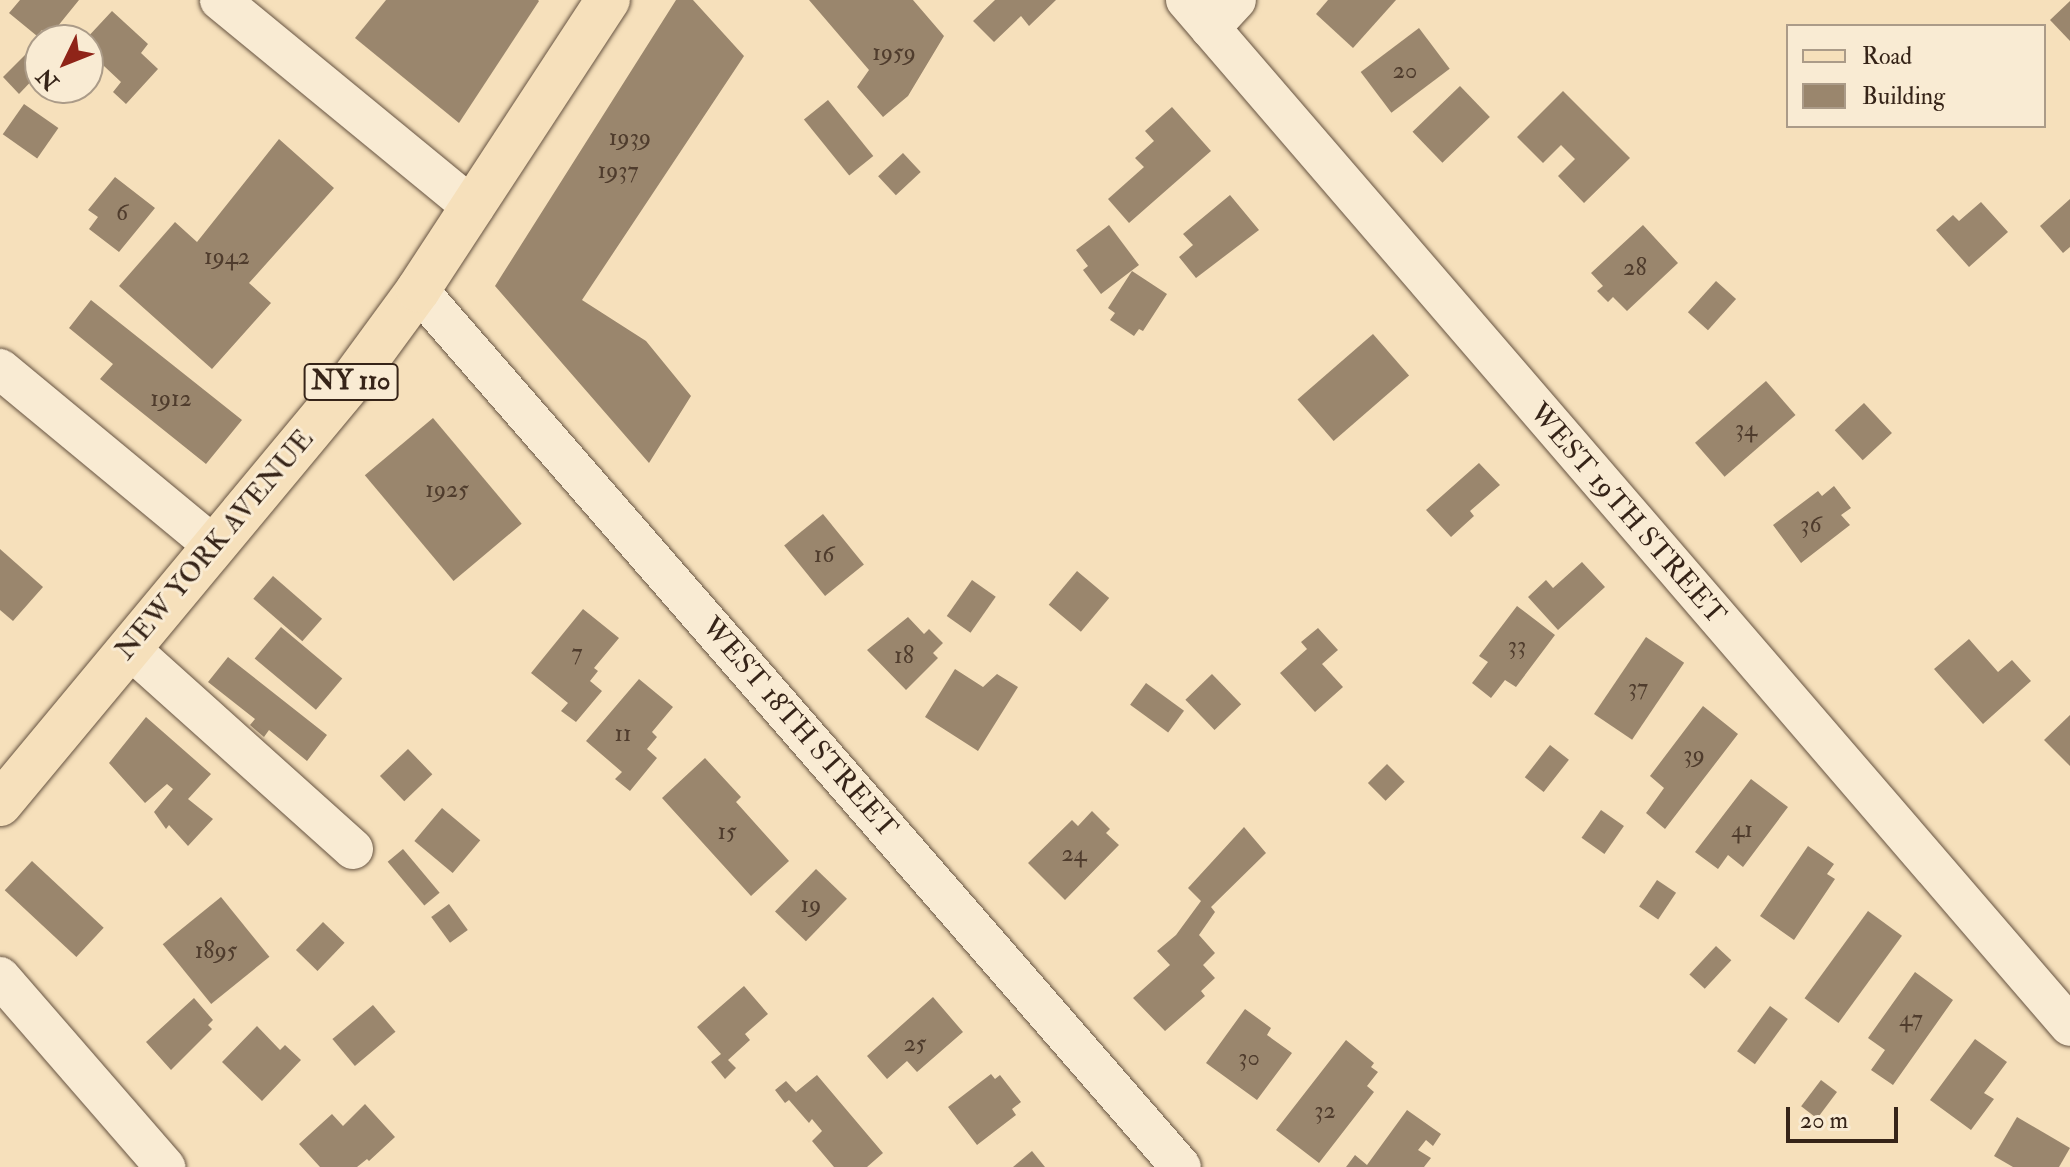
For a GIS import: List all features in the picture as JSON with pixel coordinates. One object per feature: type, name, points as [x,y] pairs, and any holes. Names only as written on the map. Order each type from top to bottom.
[{"type":"main road","name":"NEW YORK AVENUE","points":[[0,804],[350,383],[418,290],[608,0]]},
{"type":"street","points":[[220,0],[473,208]]},
{"type":"street","name":"WEST 19TH STREET","points":[[1210,9],[2070,1026]]},
{"type":"street","name":"WEST 18TH STREET","points":[[418,290],[1181,1167]]},
{"type":"street","points":[[0,369],[213,545]]},
{"type":"street","points":[[129,648],[353,849]]},
{"type":"street","points":[[0,977],[165,1167]]},
{"type":"building","points":[[20,0],[79,0],[60,24],[24,25],[9,13]]},
{"type":"building","points":[[386,0],[539,1],[459,123],[355,38]]},
{"type":"building","points":[[676,0],[693,0],[744,56],[582,300],[646,341],[691,396],[649,463],[495,286]]},
{"type":"building","points":[[809,0],[913,0],[944,36],[908,96],[883,117],[857,87],[869,70]]},
{"type":"building","points":[[995,0],[1056,0],[1029,26],[1021,16],[994,42],[973,21]]},
{"type":"building","points":[[1328,0],[1396,0],[1353,48],[1316,14]]},
{"type":"building","points":[[2070,1],[2070,41],[2050,20]]},
{"type":"building","points":[[112,11],[148,44],[141,53],[158,69],[126,104],[113,92],[121,82],[104,66],[104,24],[100,24]]},
{"type":"building","points":[[1419,28],[1450,69],[1391,113],[1361,72]]},
{"type":"building","points":[[24,56],[24,89],[19,94],[3,77]]},
{"type":"building","points":[[1460,86],[1490,117],[1442,163],[1413,132]]},
{"type":"building","points":[[1563,91],[1630,158],[1584,203],[1558,176],[1575,159],[1561,145],[1543,163],[1517,137]]},
{"type":"building","points":[[828,100],[873,156],[849,175],[804,120]]},
{"type":"building","points":[[24,104],[58,128],[37,158],[3,134]]},
{"type":"building","points":[[1172,107],[1211,151],[1129,223],[1108,199],[1144,167],[1135,158],[1154,141],[1145,131]]},
{"type":"building","points":[[279,139],[334,188],[249,283],[271,303],[212,369],[119,286],[175,222],[197,242]]},
{"type":"building","points":[[903,153],[921,172],[896,195],[878,176]]},
{"type":"building","points":[[115,177],[155,208],[119,252],[89,229],[98,217],[88,210]]},
{"type":"building","points":[[1230,195],[1259,230],[1196,278],[1179,257],[1193,245],[1183,234]]},
{"type":"building","points":[[2070,199],[2070,247],[2063,253],[2040,226]]},
{"type":"building","points":[[1981,202],[2008,232],[1969,267],[1936,230],[1953,215],[1959,221]]},
{"type":"building","points":[[1109,225],[1139,265],[1101,294],[1083,270],[1088,266],[1076,250]]},
{"type":"building","points":[[1643,225],[1678,263],[1627,311],[1613,297],[1608,302],[1597,291],[1603,286],[1591,273]]},
{"type":"building","points":[[1132,271],[1167,294],[1143,331],[1139,329],[1134,336],[1110,320],[1115,313],[1108,308]]},
{"type":"building","points":[[1716,281],[1736,299],[1708,330],[1688,312]]},
{"type":"building","points":[[91,300],[242,420],[206,464],[100,379],[113,364],[69,328]]},
{"type":"building","points":[[1373,334],[1409,376],[1334,441],[1298,400]]},
{"type":"building","points":[[1766,381],[1796,415],[1725,477],[1695,443]]},
{"type":"building","points":[[1864,403],[1892,433],[1863,460],[1835,430]]},
{"type":"building","points":[[433,418],[522,524],[454,581],[365,475]]},
{"type":"building","points":[[1479,463],[1500,485],[1470,511],[1474,516],[1451,537],[1426,510]]},
{"type":"building","points":[[1834,486],[1851,508],[1841,515],[1850,525],[1801,563],[1773,525],[1818,491],[1822,496]]},
{"type":"building","points":[[823,514],[864,565],[825,596],[784,545]]},
{"type":"building","points":[[0,549],[43,587],[13,621],[0,610]]},
{"type":"building","points":[[1582,562],[1605,587],[1558,630],[1528,597],[1546,580],[1553,588]]},
{"type":"building","points":[[1077,571],[1109,598],[1081,632],[1049,605]]},
{"type":"building","points":[[273,576],[322,619],[302,641],[253,599]]},
{"type":"building","points":[[972,580],[996,597],[971,633],[947,616]]},
{"type":"building","points":[[1517,606],[1555,635],[1516,687],[1505,680],[1491,698],[1472,683],[1488,662],[1479,656]]},
{"type":"building","points":[[583,609],[619,638],[594,668],[598,671],[590,681],[602,691],[576,722],[561,711],[568,703],[531,673]]},
{"type":"building","points":[[908,617],[924,634],[929,629],[943,643],[933,653],[938,658],[906,690],[867,650]]},
{"type":"building","points":[[281,627],[342,678],[316,710],[255,658]]},
{"type":"building","points":[[1318,628],[1338,650],[1322,664],[1343,687],[1315,712],[1280,673],[1307,649],[1301,642]]},
{"type":"building","points":[[1646,637],[1684,663],[1632,740],[1594,714]]},
{"type":"building","points":[[1969,639],[1998,672],[2012,660],[2031,681],[1983,724],[1934,669]]},
{"type":"building","points":[[228,657],[327,735],[307,761],[269,730],[264,737],[250,725],[255,719],[208,682]]},
{"type":"building","points":[[955,669],[983,687],[997,674],[1018,687],[978,751],[925,717]]},
{"type":"building","points":[[1212,674],[1241,704],[1215,730],[1185,700]]},
{"type":"building","points":[[639,679],[673,707],[652,732],[657,737],[647,749],[657,758],[630,791],[615,779],[622,772],[586,741]]},
{"type":"building","points":[[1146,683],[1184,711],[1168,732],[1130,705]]},
{"type":"building","points":[[1703,706],[1738,734],[1665,829],[1646,813],[1664,788],[1650,776]]},
{"type":"building","points":[[2070,715],[2070,766],[2044,740]]},
{"type":"building","points":[[146,717],[211,774],[188,799],[213,819],[188,846],[169,825],[166,829],[154,812],[173,789],[167,784],[145,803],[109,763]]},
{"type":"building","points":[[1550,745],[1569,760],[1544,792],[1525,777]]},
{"type":"building","points":[[408,749],[432,774],[404,801],[380,776]]},
{"type":"building","points":[[705,758],[741,797],[736,802],[789,861],[751,896],[662,798]]},
{"type":"building","points":[[1387,764],[1405,782],[1386,801],[1368,783]]},
{"type":"building","points":[[1751,779],[1788,807],[1743,867],[1728,855],[1718,869],[1695,852]]},
{"type":"building","points":[[442,808],[480,840],[453,873],[414,841]]},
{"type":"building","points":[[1601,810],[1624,826],[1604,854],[1581,838]]},
{"type":"building","points":[[1092,811],[1110,829],[1106,833],[1119,845],[1065,900],[1028,863],[1072,820],[1078,826]]},
{"type":"building","points":[[1244,827],[1266,853],[1211,907],[1215,912],[1199,935],[1215,953],[1203,965],[1215,978],[1201,991],[1205,996],[1165,1031],[1133,998],[1170,965],[1157,951],[1176,935],[1201,901],[1188,888]]},
{"type":"building","points":[[1808,846],[1834,864],[1827,874],[1835,879],[1794,940],[1760,916]]},
{"type":"building","points":[[403,849],[440,893],[424,906],[388,862]]},
{"type":"building","points":[[32,861],[104,928],[76,957],[5,890]]},
{"type":"building","points":[[816,869],[847,899],[806,941],[775,911]]},
{"type":"building","points":[[1657,880],[1676,893],[1658,919],[1639,907]]},
{"type":"building","points":[[221,897],[269,957],[211,1004],[163,944]]},
{"type":"building","points":[[449,904],[468,930],[450,943],[431,917]]},
{"type":"building","points":[[1868,911],[1902,936],[1838,1023],[1805,998]]},
{"type":"building","points":[[323,922],[345,943],[317,971],[296,950]]},
{"type":"building","points":[[1716,946],[1731,960],[1705,989],[1689,975]]},
{"type":"building","points":[[1915,972],[1953,1000],[1893,1085],[1871,1070],[1885,1050],[1868,1038]]},
{"type":"building","points":[[744,986],[768,1014],[745,1034],[750,1040],[728,1060],[736,1068],[725,1079],[711,1062],[721,1054],[697,1027]]},
{"type":"building","points":[[933,997],[963,1032],[917,1072],[907,1061],[887,1079],[867,1056]]},
{"type":"building","points":[[194,998],[213,1020],[208,1025],[212,1029],[171,1070],[146,1042]]},
{"type":"building","points":[[373,1005],[395,1032],[355,1066],[332,1039]]},
{"type":"building","points":[[1770,1006],[1788,1019],[1755,1064],[1737,1051]]},
{"type":"building","points":[[1245,1009],[1271,1028],[1267,1035],[1292,1053],[1257,1100],[1206,1063]]},
{"type":"building","points":[[257,1026],[280,1050],[285,1045],[301,1060],[262,1101],[222,1062]]},
{"type":"building","points":[[1975,1039],[2007,1062],[1984,1093],[1994,1099],[1971,1130],[1930,1100]]},
{"type":"building","points":[[1346,1040],[1374,1063],[1371,1067],[1378,1072],[1367,1086],[1374,1092],[1319,1163],[1276,1130]]},
{"type":"building","points":[[991,1074],[995,1079],[1000,1075],[1021,1102],[1012,1109],[1016,1115],[977,1145],[948,1107]]},
{"type":"building","points":[[817,1075],[883,1153],[867,1167],[834,1167],[812,1141],[822,1131],[812,1119],[809,1123],[789,1100],[785,1103],[775,1090],[786,1081],[796,1092]]},
{"type":"building","points":[[1821,1080],[1837,1092],[1817,1118],[1801,1106]]},
{"type":"building","points":[[365,1104],[395,1137],[369,1161],[367,1159],[357,1167],[320,1167],[299,1144],[332,1114],[343,1126]]},
{"type":"building","points":[[1407,1110],[1441,1134],[1433,1146],[1426,1140],[1418,1150],[1431,1158],[1424,1167],[1346,1167],[1355,1155],[1367,1165]]},
{"type":"building","points":[[2017,1117],[2070,1148],[2059,1167],[2013,1167],[1994,1156]]},
{"type":"building","points":[[1032,1151],[1045,1167],[1013,1167]]}]
